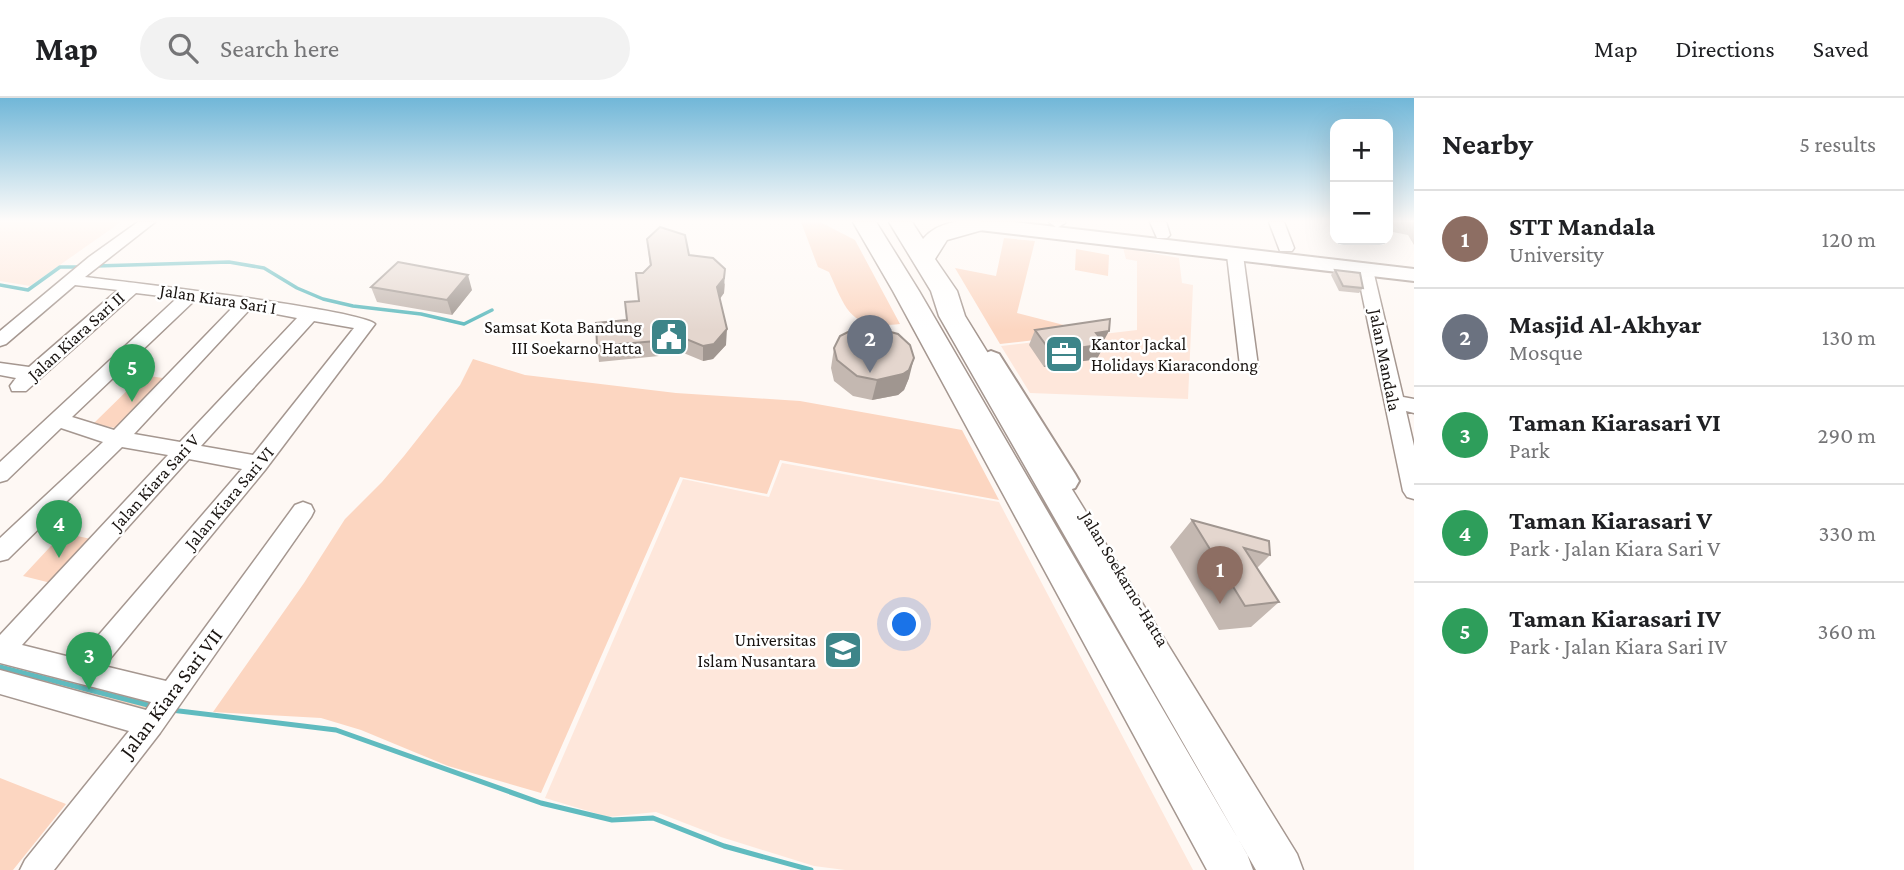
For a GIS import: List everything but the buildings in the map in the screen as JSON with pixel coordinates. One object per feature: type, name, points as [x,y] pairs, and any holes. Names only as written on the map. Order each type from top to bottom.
[{"type":"highway","points":[[885,258],[1231,870]]},
{"type":"highway","name":"Jalan Soekarno-Hatta","points":[[924,258],[944,291],[952,316],[1282,870]]},
{"type":"main road","points":[[1261,258],[1414,275]]},
{"type":"main road","points":[[1378,258],[1414,262]]},
{"type":"main road","points":[[906,291],[912,316],[1211,870]]},
{"type":"main road","name":"Jalan Soekarno-Hatta","points":[[944,291],[962,314],[1029,419],[1302,870]]},
{"type":"street","points":[[0,340],[98,258]]},
{"type":"street","points":[[1235,258],[1249,366]]},
{"type":"street","name":"Jalan Mandala","points":[[1365,270],[1414,491]]},
{"type":"street","name":"Jalan Kiara Sari I","points":[[72,281],[132,285],[364,322]]},
{"type":"street","name":"Jalan Kiara Sari II","points":[[0,369],[26,380],[132,285]]},
{"type":"street","points":[[0,474],[191,294]]},
{"type":"street","points":[[0,552],[118,439],[245,304]]},
{"type":"street","name":"Jalan Kiara Sari V","points":[[0,651],[311,313]]},
{"type":"street","name":"Jalan Kiara Sari VI","points":[[83,671],[258,464],[365,327],[364,322]]},
{"type":"street","points":[[1392,401],[1414,406]]},
{"type":"street","points":[[57,420],[118,439],[258,464]]},
{"type":"street","name":"Jalan Kiara Sari VII","points":[[34,870],[161,709],[303,511]]},
{"type":"street","points":[[0,651],[83,671],[161,709]]},
{"type":"street","points":[[0,682],[161,709]]},
{"type":"shaded area","points":[[0,258],[70,258],[30,286],[0,281]]},
{"type":"shaded area","points":[[815,258],[865,258],[900,324],[871,324],[861,321],[846,308],[829,272],[818,267]]},
{"type":"shaded area","points":[[1000,258],[1031,258],[1017,313],[1095,333],[1000,344],[955,268],[996,276]]},
{"type":"shaded area","points":[[1076,258],[1109,258],[1108,276],[1075,270]]},
{"type":"shaded area","points":[[1179,258],[1182,283],[1193,285],[1188,399],[1030,393],[1001,346],[1137,330],[1137,261],[1126,259]]},
{"type":"shaded area","points":[[473,359],[525,375],[676,393],[800,401],[962,430],[999,500],[780,460],[767,494],[680,477],[541,793],[448,766],[361,730],[321,718],[213,712],[304,583],[345,519],[404,456],[460,385]]},
{"type":"shaded area","points":[[143,375],[169,379],[121,429],[93,424]]},
{"type":"shaded area","name":"Universitas Islam Nusantara","points":[[782,463],[999,502],[1193,870],[845,870],[814,866],[721,837],[656,812],[608,817],[545,798],[683,479],[769,497]]},
{"type":"shaded area","points":[[63,533],[96,540],[55,584],[23,576]]},
{"type":"shaded area","points":[[36,662],[163,693],[140,721],[16,686]]},
{"type":"shaded area","points":[[0,778],[66,804],[13,870],[0,870]]},
{"type":"waterway","points":[[96,266],[229,262],[264,268],[297,288],[323,299],[353,306],[421,314],[464,324],[492,310]]},
{"type":"waterway","points":[[0,285],[28,290],[60,267],[79,267]]},
{"type":"waterway","points":[[0,667],[152,706]]},
{"type":"waterway","points":[[171,710],[336,730],[541,803],[612,820],[653,818],[724,846],[811,870]]},
{"type":"place","name":"Samsat Kota Bandung III Soekarno Hatta","points":[[669,337]]},
{"type":"place","name":"Kantor Jackal Holidays Kiaracondong","points":[[1064,354]]},
{"type":"place","name":"Masjid Al-Akhyar","points":[[870,373]]},
{"type":"place","name":"Taman Kiarasari IV","points":[[132,402]]},
{"type":"place","name":"Taman Kiarasari V","points":[[59,558]]},
{"type":"place","name":"STT Mandala","points":[[1220,604]]},
{"type":"place","name":"Universitas Islam Nusantara","points":[[843,650]]},
{"type":"place","name":"Taman Kiarasari VI","points":[[89,690]]}]
